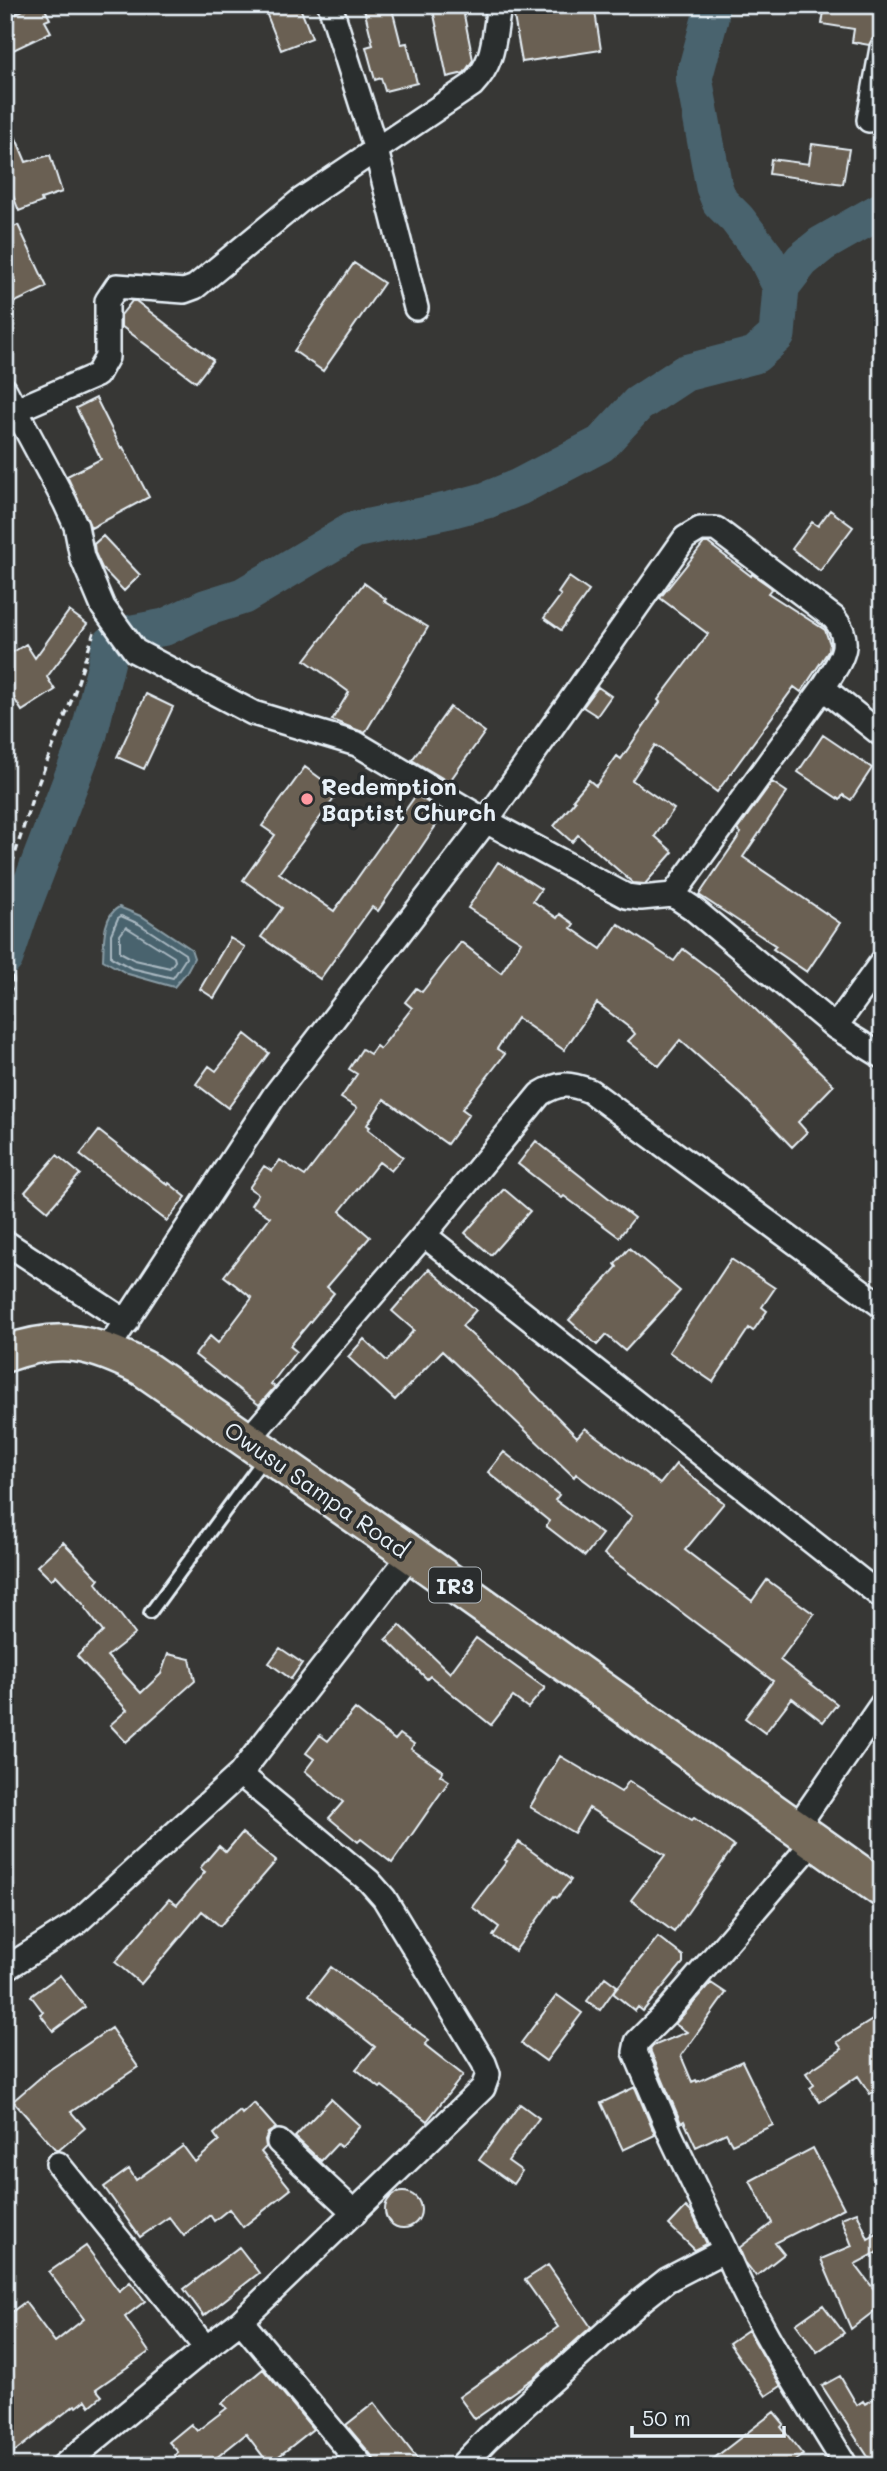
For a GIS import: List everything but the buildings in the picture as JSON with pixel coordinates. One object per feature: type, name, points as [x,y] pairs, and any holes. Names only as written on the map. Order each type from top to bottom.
[{"type":"main road","name":"Owusu Sampa Road","points":[[5,1354],[39,1344],[70,1343],[117,1336],[142,1368],[411,1554],[882,1889]]},
{"type":"street","points":[[330,5],[376,150],[416,308]]},
{"type":"street","points":[[498,13],[491,57],[485,71],[472,85],[301,200],[195,287],[184,291],[117,286],[107,301],[107,357],[97,375],[10,400],[76,526],[82,557],[103,607],[135,651],[253,713],[357,744],[486,821],[626,896],[641,898],[673,895],[835,1027],[882,1056]]},
{"type":"street","points":[[869,120],[882,48]]},
{"type":"street","points":[[5,1242],[117,1336],[274,1096],[486,821],[685,538],[700,529],[716,529],[834,618],[842,628],[846,640],[841,657],[823,688],[673,895]]},
{"type":"street","points":[[823,688],[882,735]]},
{"type":"street","points":[[835,1027],[882,962]]},
{"type":"street","points":[[257,1448],[424,1235],[540,1094],[553,1086],[572,1084],[590,1091],[881,1304]]},
{"type":"street","points":[[424,1235],[882,1597]]},
{"type":"street","points":[[5,1969],[74,1925],[240,1774],[411,1554]]},
{"type":"street","points":[[846,2466],[740,2285],[635,2052],[637,2042],[666,2014],[806,1833],[882,1704]]},
{"type":"street","points":[[63,2466],[241,2321],[483,2088],[488,2074],[484,2063],[384,1898],[369,1881],[240,1774]]},
{"type":"street","points":[[279,2142],[355,2213]]},
{"type":"street","points":[[58,2164],[206,2347]]},
{"type":"street","points":[[461,2466],[488,2438],[643,2299],[667,2280],[725,2250]]},
{"type":"street","points":[[241,2321],[362,2466]]},
{"type":"lane","points":[[149,1613],[257,1448]]},
{"type":"path","points":[[5,887],[32,799],[74,694],[103,607]]},
{"type":"path","points":[[5,1001],[14,985],[14,978],[7,967]]},
{"type":"water","points":[[119,907],[143,917],[191,949],[194,958],[174,987],[128,974],[103,960],[109,917]]},
{"type":"waterway","points":[[128,634],[165,627],[205,608],[243,596],[354,530],[450,510],[487,500],[519,487],[601,444],[638,404],[685,373],[755,355],[777,335],[781,287],[766,257],[737,219],[720,202],[714,187],[694,78],[710,19],[711,5]]},
{"type":"waterway","points":[[781,287],[802,260],[822,244],[882,210]]},
{"type":"waterway","points":[[5,958],[89,734],[111,644]]},
{"type":"place","name":"Redemption Baptist Church","points":[[307,799]]}]
